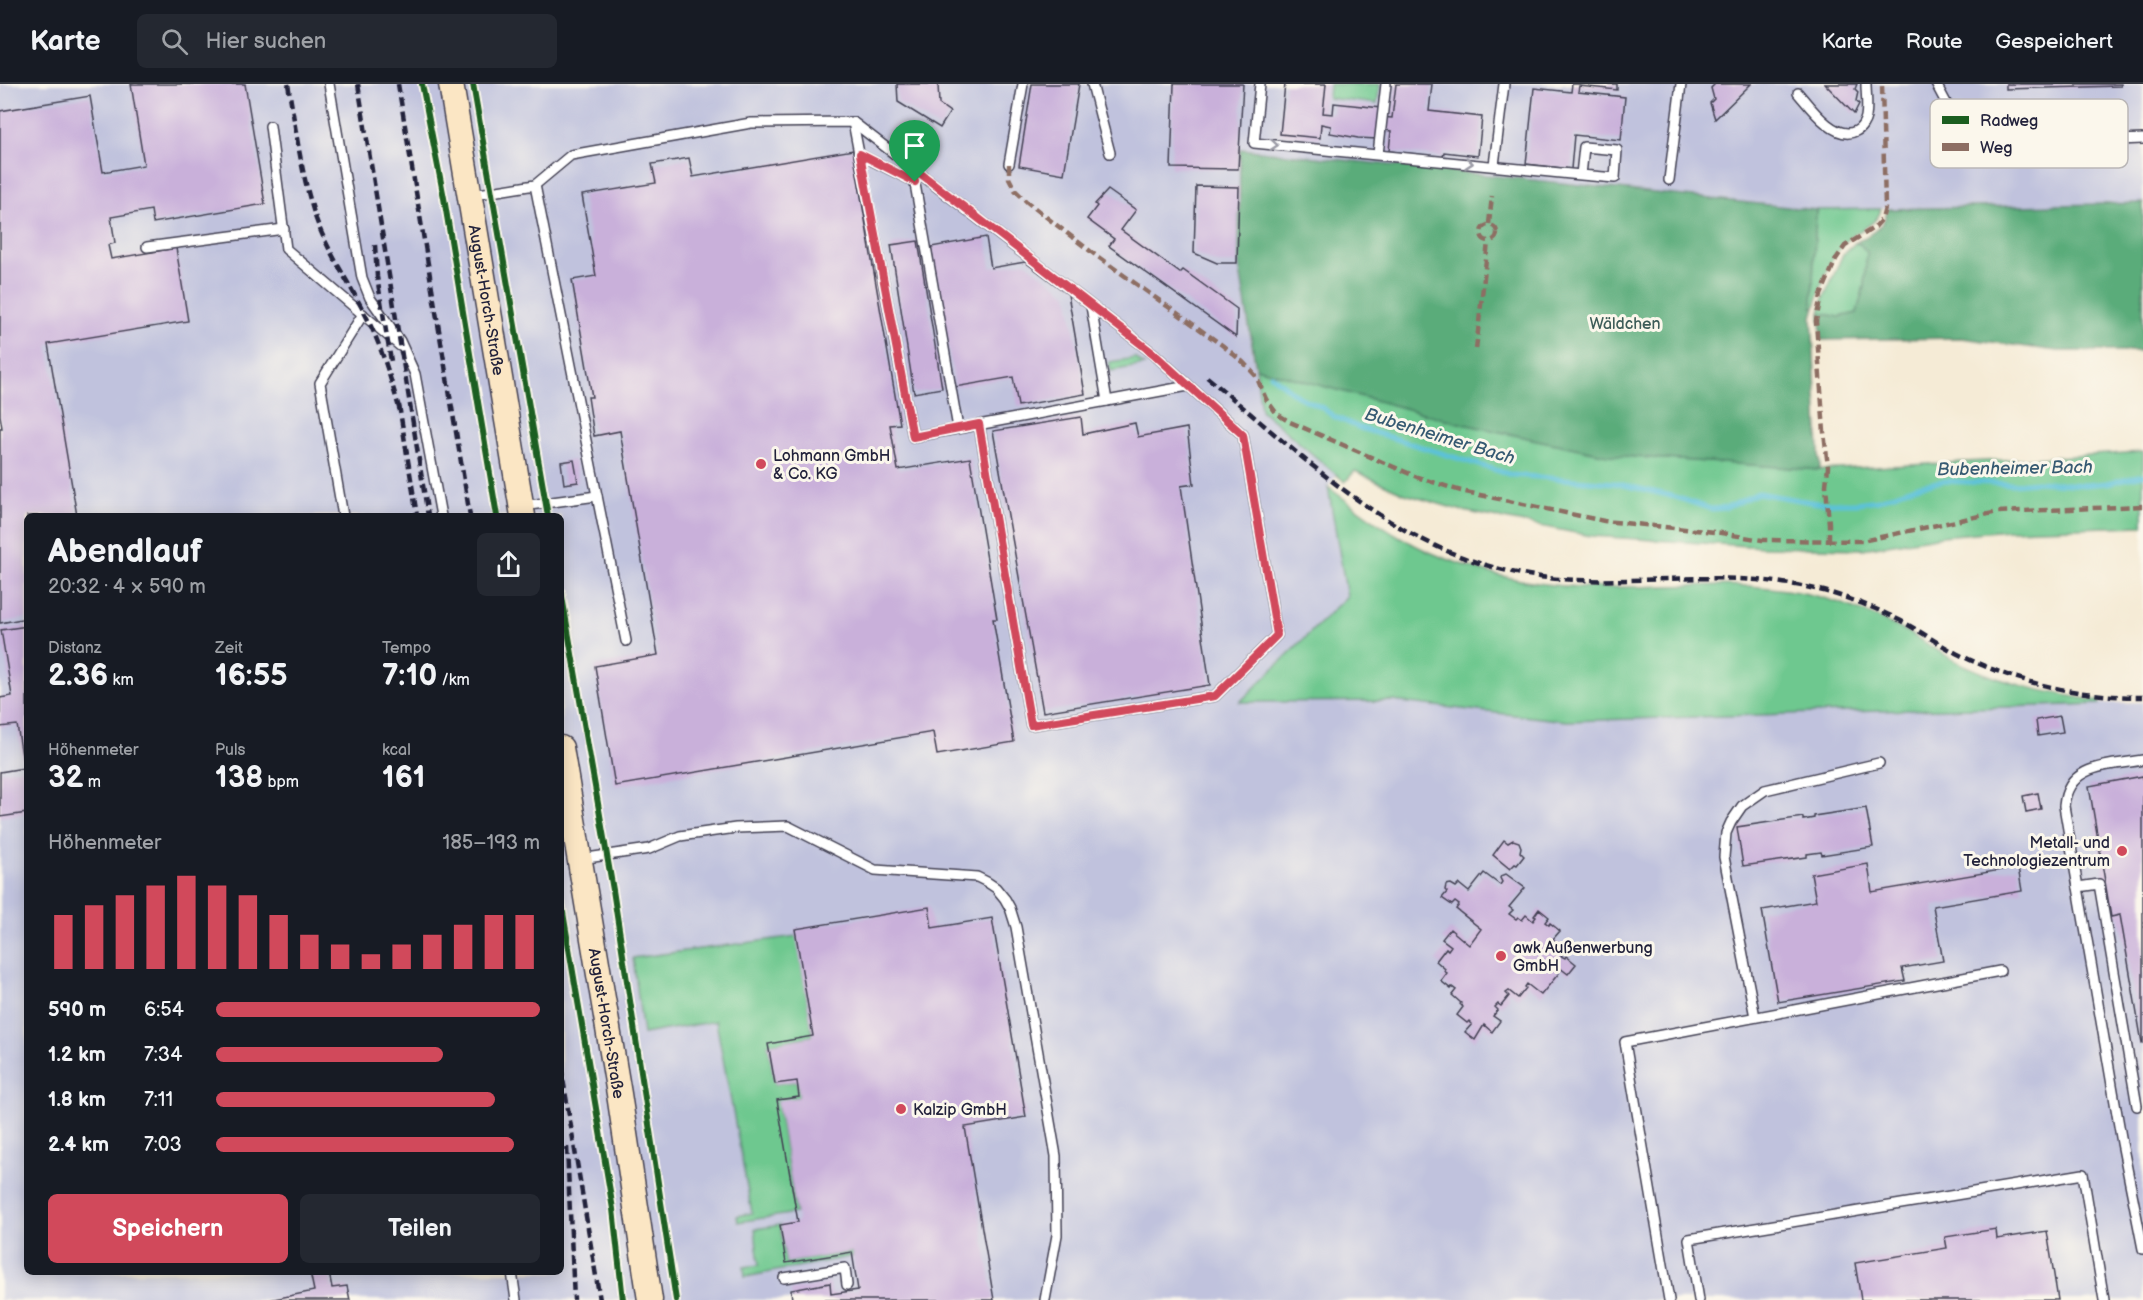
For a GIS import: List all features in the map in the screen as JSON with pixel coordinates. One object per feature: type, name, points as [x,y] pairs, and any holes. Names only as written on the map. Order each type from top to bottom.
[{"type":"main road","name":"August-Horch-Straße","points":[[451,84],[522,511]]},
{"type":"main road","name":"August-Horch-Straße","points":[[564,766],[619,1094],[650,1300]]},
{"type":"lane","points":[[329,84],[364,286],[406,351],[418,383],[440,513]]},
{"type":"lane","points":[[1009,164],[1023,84]]},
{"type":"lane","points":[[1092,84],[1110,153]]},
{"type":"lane","points":[[1260,84],[1254,143],[1581,175],[1615,177],[1617,150],[1584,147],[1581,175]]},
{"type":"lane","points":[[1378,154],[1386,84]]},
{"type":"lane","points":[[1494,165],[1504,84]]},
{"type":"lane","points":[[1669,180],[1681,84]]},
{"type":"lane","points":[[1798,93],[1828,125],[1841,134],[1853,133],[1860,128],[1866,118],[1866,84]]},
{"type":"lane","points":[[1936,84],[1944,99]]},
{"type":"lane","points":[[469,195],[535,185],[571,155],[751,123],[853,122],[1154,354],[1243,435],[1277,635],[1215,696],[1031,725],[979,424]]},
{"type":"lane","points":[[853,122],[913,437],[1188,386]]},
{"type":"lane","points":[[270,126],[286,249],[406,351]]},
{"type":"lane","points":[[2128,140],[2143,140]]},
{"type":"lane","points":[[860,154],[915,182]]},
{"type":"lane","points":[[912,167],[958,428]]},
{"type":"lane","points":[[535,185],[626,641]]},
{"type":"lane","points":[[147,247],[284,229]]},
{"type":"lane","points":[[1091,306],[1107,400]]},
{"type":"lane","points":[[342,513],[320,383],[363,314]]},
{"type":"lane","points":[[522,511],[597,496]]},
{"type":"lane","points":[[2143,760],[2088,770],[2076,777],[2070,784],[2065,793],[2064,806],[2116,1111],[2143,1250]]},
{"type":"lane","points":[[1755,1017],[1724,857],[1726,833],[1731,822],[1742,806],[1764,790],[1880,762]]},
{"type":"lane","points":[[579,859],[649,849],[680,836],[736,828],[788,826],[875,870],[976,877],[996,888],[1011,908],[1016,927],[1056,1156],[1058,1235],[1045,1300]]},
{"type":"lane","points":[[2078,887],[2099,884],[2140,1105],[2116,1111]]},
{"type":"lane","points":[[1669,1300],[1625,1042],[2000,971]]},
{"type":"lane","points":[[1699,1300],[1689,1239],[2084,1174],[2104,1300]]},
{"type":"lane","points":[[784,1278],[845,1268],[847,1285]]},
{"type":"lane","points":[[512,1275],[516,1300]]},
{"type":"shaded area","points":[[0,84],[2143,84],[2143,203],[1816,210],[1240,149],[1239,264],[1261,410],[1337,475],[1328,487],[1347,596],[1241,702],[1392,701],[1567,721],[2143,702],[2143,1300],[0,1300]]},
{"type":"green space","points":[[1329,84],[1380,84],[1377,104],[1328,98]]},
{"type":"green space","name":"Wäldchen","points":[[1240,149],[1816,210],[1812,304],[1812,307],[1815,307],[1812,317],[1820,470],[1608,455],[1463,424],[1256,368],[1239,264]]},
{"type":"green space","points":[[2143,203],[2143,351],[2057,351],[1962,338],[1821,340],[1820,313],[1839,317],[1857,313],[1864,286],[1867,252],[1860,244],[1855,243],[1880,226],[1888,209]]},
{"type":"green space","points":[[1881,209],[1873,222],[1851,237],[1837,252],[1828,269],[1815,307],[1812,307],[1816,210]]},
{"type":"green space","points":[[1855,243],[1860,244],[1867,252],[1864,286],[1857,313],[1839,317],[1820,313],[1824,297],[1843,254]]},
{"type":"green space","points":[[1135,358],[1144,365],[1111,371],[1109,362]]},
{"type":"green space","points":[[1256,368],[1463,424],[1608,455],[1820,470],[2143,452],[2143,526],[2008,530],[1942,536],[1863,549],[1763,547],[1591,536],[1463,511],[1405,494],[1355,471],[1345,482],[1261,410]]},
{"type":"green space","points":[[1328,487],[1376,522],[1414,545],[1484,571],[1561,586],[1726,585],[1812,595],[1846,605],[1880,619],[1956,661],[1981,672],[2031,688],[2100,701],[2100,704],[1567,721],[1392,701],[1240,702],[1347,596]]},
{"type":"green space","points":[[797,936],[813,1036],[768,1044],[775,1084],[797,1081],[799,1097],[777,1101],[796,1213],[738,1222],[737,1216],[752,1213],[716,1021],[643,1034],[633,958]]},
{"type":"green space","points":[[780,1225],[786,1263],[852,1252],[853,1256],[745,1277],[744,1267],[759,1265],[755,1229]]},
{"type":"building","points":[[131,84],[245,84],[265,204],[153,223],[151,210],[111,217],[115,243],[108,245],[111,259],[176,248],[188,321],[48,344],[76,513],[24,513],[24,619],[0,623],[0,428],[2,428],[0,415],[0,111],[90,96],[103,172],[144,165]]},
{"type":"building","points":[[897,84],[938,84],[939,104],[950,112],[940,128],[898,102]]},
{"type":"building","points":[[1032,84],[1079,84],[1064,174],[1019,166]]},
{"type":"building","points":[[1174,84],[1243,84],[1238,169],[1171,168]]},
{"type":"building","points":[[1285,84],[1326,84],[1323,113],[1333,114],[1334,103],[1381,108],[1380,117],[1392,118],[1396,84],[1432,84],[1429,111],[1482,117],[1478,156],[1444,152],[1443,157],[1389,151],[1391,131],[1378,129],[1377,139],[1330,133],[1331,126],[1321,124],[1320,138],[1280,134]]},
{"type":"building","points":[[1572,84],[1617,84],[1617,90],[1579,86],[1578,92],[1625,97],[1621,140],[1574,135],[1571,169],[1526,164],[1534,88],[1571,92]]},
{"type":"building","points":[[1715,84],[1751,84],[1715,119],[1710,103],[1714,99],[1711,88]]},
{"type":"building","points":[[1825,84],[1857,84],[1856,101],[1859,104],[1854,114]]},
{"type":"building","points":[[2006,84],[2121,84],[2121,86],[2006,89]]},
{"type":"building","name":"Lohmann GmbH & Co. KG","points":[[853,150],[900,424],[890,425],[898,470],[970,458],[997,619],[993,619],[1014,742],[937,755],[933,732],[615,786],[595,666],[658,655],[620,431],[594,436],[588,397],[592,397],[572,280],[596,276],[582,195],[656,183],[652,164],[689,158],[693,177]]},
{"type":"building","points":[[1196,186],[1239,187],[1237,263],[1217,263],[1194,253]]},
{"type":"building","points":[[1108,190],[1136,210],[1121,230],[1180,273],[1183,270],[1237,309],[1236,337],[1109,246],[1114,239],[1087,219],[1097,206],[1095,204]]},
{"type":"building","points":[[986,237],[991,268],[1025,262],[1068,294],[1085,394],[1018,406],[1013,377],[955,387],[931,247]]},
{"type":"building","points":[[918,241],[942,388],[914,393],[891,245]]},
{"type":"building","points":[[1081,417],[1083,434],[1135,423],[1138,437],[1187,428],[1194,484],[1181,486],[1210,685],[1043,712],[993,431]]},
{"type":"building","points":[[574,460],[578,482],[564,484],[561,462]]},
{"type":"building","points":[[24,626],[24,768],[17,725],[0,727],[0,698],[12,696],[1,630]]},
{"type":"building","points":[[2060,716],[2063,732],[2038,736],[2036,720]]},
{"type":"building","points":[[24,768],[24,813],[0,817],[0,772]]},
{"type":"building","name":"Metall- und Technologiezentrum","points":[[2143,776],[2142,1043],[2120,915],[2111,917],[2089,786]]},
{"type":"building","points":[[2038,793],[2041,809],[2026,812],[2023,796]]},
{"type":"building","points":[[1866,808],[1873,847],[1822,855],[1821,852],[1807,854],[1807,857],[1743,866],[1737,827],[1803,817],[1803,820],[1814,818],[1814,816]]},
{"type":"building","points":[[1504,840],[1508,843],[1513,840],[1519,842],[1520,852],[1524,856],[1517,865],[1515,864],[1510,869],[1493,855]]},
{"type":"building","points":[[1868,864],[1872,892],[2018,867],[2022,891],[1933,906],[1943,961],[1902,968],[1905,981],[1778,1002],[1762,910],[1816,901],[1811,874]]},
{"type":"building","name":"awk Außenwerbung GmbH","points":[[1484,873],[1500,885],[1501,876],[1506,874],[1525,888],[1509,907],[1513,910],[1509,914],[1522,920],[1526,915],[1533,921],[1539,909],[1549,917],[1545,922],[1560,931],[1553,939],[1565,951],[1561,956],[1565,958],[1566,956],[1576,964],[1568,974],[1560,968],[1557,971],[1559,973],[1541,995],[1527,984],[1518,998],[1509,991],[1506,993],[1509,996],[1501,1006],[1498,1004],[1495,1007],[1498,1010],[1493,1016],[1500,1021],[1492,1032],[1484,1025],[1475,1040],[1465,1032],[1472,1024],[1457,1015],[1463,1007],[1452,995],[1456,990],[1441,981],[1447,973],[1436,961],[1446,948],[1448,950],[1451,946],[1442,939],[1450,929],[1469,945],[1481,929],[1456,909],[1459,905],[1455,902],[1452,905],[1442,898],[1447,892],[1446,885],[1451,884],[1456,887],[1459,884],[1469,892]]},
{"type":"building","name":"Kalzip GmbH","points":[[929,907],[932,928],[992,918],[1026,1117],[965,1127],[994,1300],[792,1300],[791,1290],[830,1283],[831,1294],[858,1290],[852,1252],[786,1263],[780,1225],[798,1222],[777,1100],[799,1097],[797,1081],[775,1084],[768,1044],[813,1036],[795,929]]},
{"type":"building","points":[[1996,1229],[1997,1239],[2047,1231],[2058,1300],[1861,1300],[1855,1263],[1947,1248],[1945,1237]]},
{"type":"building","points":[[311,1275],[330,1275],[332,1288],[347,1286],[350,1300],[269,1300],[314,1291]]},
{"type":"waterway","name":"Bubenheimer Bach","points":[[1271,375],[1297,396],[1360,428],[1512,475],[1614,483],[1672,496],[1711,509],[1726,508],[1758,493],[1817,503],[1857,503],[1878,500],[1917,486],[1943,481],[2085,485],[2143,475]]},
{"type":"railway","points":[[288,84],[303,169],[316,219],[326,243],[375,336],[400,411]]},
{"type":"railway","points":[[358,84],[428,513]]},
{"type":"railway","points":[[398,84],[470,513]]},
{"type":"railway","points":[[375,245],[377,277],[391,361]]},
{"type":"railway","points":[[1207,377],[1290,448],[1375,512],[1419,538],[1467,559],[1519,573],[1576,580],[1703,578],[1798,585],[1831,593],[1881,611],[1960,655],[2026,681],[2072,691],[2143,697]]},
{"type":"railway","points":[[399,405],[417,513]]},
{"type":"railway","points":[[564,1085],[600,1300]]},
{"type":"railway","points":[[567,1147],[574,1300]]},
{"type":"marked path","points":[[1829,541],[1826,485],[1828,467],[1816,321],[1821,295],[1836,259],[1845,246],[1875,227],[1882,219],[1885,208],[1882,84]]},
{"type":"marked path","points":[[1009,164],[1009,178],[1015,190],[1027,202],[1094,254],[1243,362],[1256,376],[1266,399],[1277,414],[1290,422],[1417,477],[1461,491],[1604,521],[1715,532],[1762,540],[1862,541],[1998,512],[2143,506]]},
{"type":"marked path","points":[[1489,224],[1492,196]]},
{"type":"marked path","points":[[1486,225],[1492,225],[1497,233],[1495,239],[1486,241],[1481,236],[1481,230],[1486,225]]},
{"type":"marked path","points":[[1476,349],[1488,242]]},
{"type":"cycle path","points":[[422,84],[444,198],[496,513]]},
{"type":"cycle path","points":[[473,84],[547,513]]},
{"type":"cycle path","points":[[564,608],[613,890],[676,1300]]},
{"type":"cycle path","points":[[564,919],[613,1209],[623,1300]]},
{"type":"place","name":"Lohmann GmbH & Co. KG","points":[[761,464]]},
{"type":"place","name":"Metall- und Technologiezentrum","points":[[2122,851]]},
{"type":"place","name":"awk Außenwerbung GmbH","points":[[1501,956]]},
{"type":"place","name":"Kalzip GmbH","points":[[901,1109]]},
{"type":"route","points":[[860,154],[915,182],[912,167],[1154,354],[1243,435],[1277,635],[1215,696],[1031,725],[979,424],[913,437],[860,154]]}]
